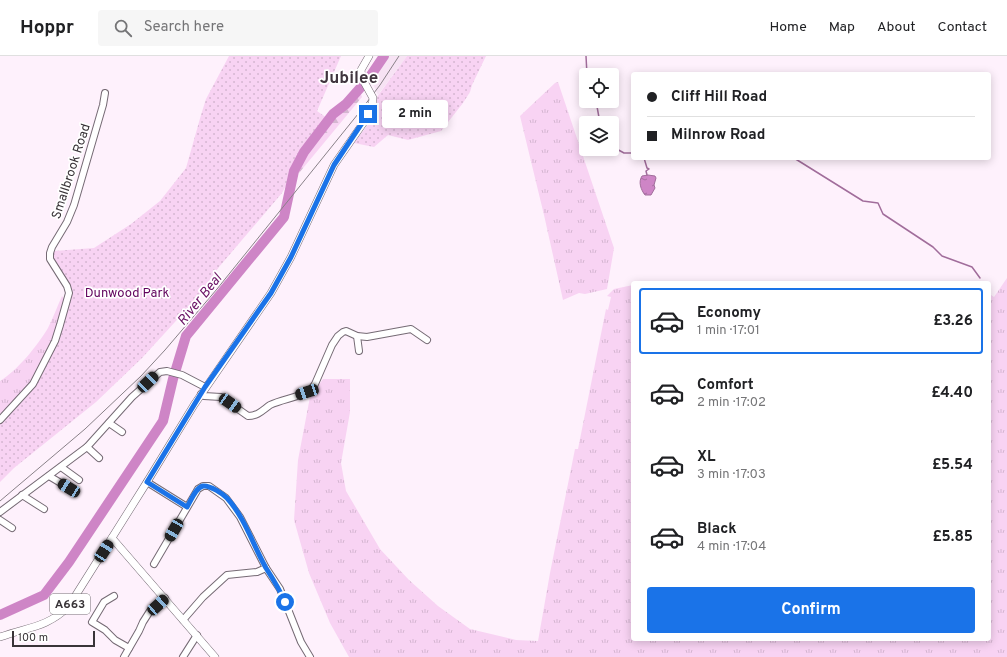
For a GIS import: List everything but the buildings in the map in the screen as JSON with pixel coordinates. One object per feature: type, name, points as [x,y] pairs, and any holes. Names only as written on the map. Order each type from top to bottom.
[{"type":"main road","name":"A663","points":[[0,637],[40,626],[54,619],[69,606],[203,391],[271,293],[291,257],[334,165],[364,122],[372,106],[373,98],[370,90],[362,78],[361,70],[369,56]]},
{"type":"main road","points":[[112,538],[215,657]]},
{"type":"street","name":"Smallbrook Road","points":[[0,420],[33,384],[55,341],[69,293],[67,286],[50,259],[50,253],[67,222],[74,205],[103,105],[105,93]]},
{"type":"street","points":[[0,512],[87,447],[132,397],[160,372],[167,371],[182,375],[211,397],[221,397],[248,416],[253,416],[271,405],[312,389],[332,345],[338,336],[343,332],[357,336],[367,336],[411,329],[427,340]]},
{"type":"street","points":[[357,336],[359,351]]},
{"type":"street","points":[[109,423],[122,432]]},
{"type":"street","points":[[87,447],[99,458]]},
{"type":"street","points":[[60,467],[79,480]]},
{"type":"street","points":[[49,476],[69,488]]},
{"type":"street","points":[[147,482],[187,507]]},
{"type":"street","points":[[154,564],[198,489],[203,486],[209,486],[226,498],[240,517],[266,568],[280,589],[302,642],[310,657]]},
{"type":"street","points":[[22,495],[44,509]]},
{"type":"street","points":[[0,520],[12,528]]},
{"type":"street","points":[[183,620],[203,597],[227,575],[256,572],[266,568]]},
{"type":"street","points":[[114,596],[104,602],[92,622],[105,630],[115,640],[129,648]]},
{"type":"street","points":[[124,657],[150,611],[165,598]]},
{"type":"street","points":[[182,657],[196,635]]},
{"type":"shaded area","points":[[389,56],[407,56],[378,95],[371,80]]},
{"type":"green space","name":"Dunwood Park","points":[[229,56],[341,56],[317,111],[327,118],[299,156],[282,193],[219,267],[196,299],[142,358],[96,402],[14,468],[0,482],[0,423],[36,385],[48,363],[57,341],[72,294],[71,289],[54,259],[54,251],[94,248],[131,224],[160,201],[186,168],[206,99]]},
{"type":"green space","points":[[407,56],[486,56],[470,92],[441,131],[408,140],[388,135],[374,147],[354,143],[370,122],[377,108],[377,97]]},
{"type":"green space","points":[[558,82],[579,144],[579,156],[583,156],[614,248],[607,289],[585,294],[579,293],[563,300],[520,116],[555,83]]},
{"type":"green space","points":[[361,94],[362,97],[299,173],[303,157],[335,115],[347,109]]},
{"type":"green space","points":[[1007,278],[1007,657],[349,657],[330,623],[309,573],[294,520],[298,460],[310,397],[323,379],[350,379],[350,412],[341,463],[346,491],[380,549],[409,580],[438,606],[470,629],[516,640],[538,641],[575,449],[578,449],[606,309],[608,310],[611,297],[607,296],[614,289],[631,285],[631,641],[991,641],[991,295],[994,297]]},
{"type":"green space","points":[[62,296],[65,300],[45,358],[26,390],[2,414],[0,413],[0,381],[7,377],[27,357],[39,342],[48,328]]},
{"type":"water","points":[[642,176],[655,176],[655,188],[651,195],[645,195],[641,188],[640,181]]},
{"type":"waterway","name":"River Beal","points":[[0,615],[44,595],[69,562],[163,421],[173,379],[186,336],[284,217],[294,171],[304,152],[333,114],[346,104],[369,78],[384,56]]},
{"type":"waterway","points":[[586,56],[587,68]]},
{"type":"waterway","points":[[597,108],[599,116]]},
{"type":"waterway","points":[[619,150],[624,153],[631,153]]},
{"type":"waterway","points":[[645,160],[647,168],[649,169],[646,171],[647,175]]},
{"type":"waterway","points":[[797,160],[863,201],[878,203],[883,214],[933,247],[942,256],[972,267],[980,278]]},
{"type":"tram line","points":[[0,501],[85,429],[141,376],[165,350],[217,289],[358,114],[380,85],[399,56]]},
{"type":"district","name":"Jubilee","points":[[349,77]]},
{"type":"route","points":[[285,602],[280,589],[266,568],[240,517],[226,498],[209,486],[203,486],[198,489],[187,507],[147,482],[205,387],[271,293],[291,257],[334,165],[368,114]]}]
